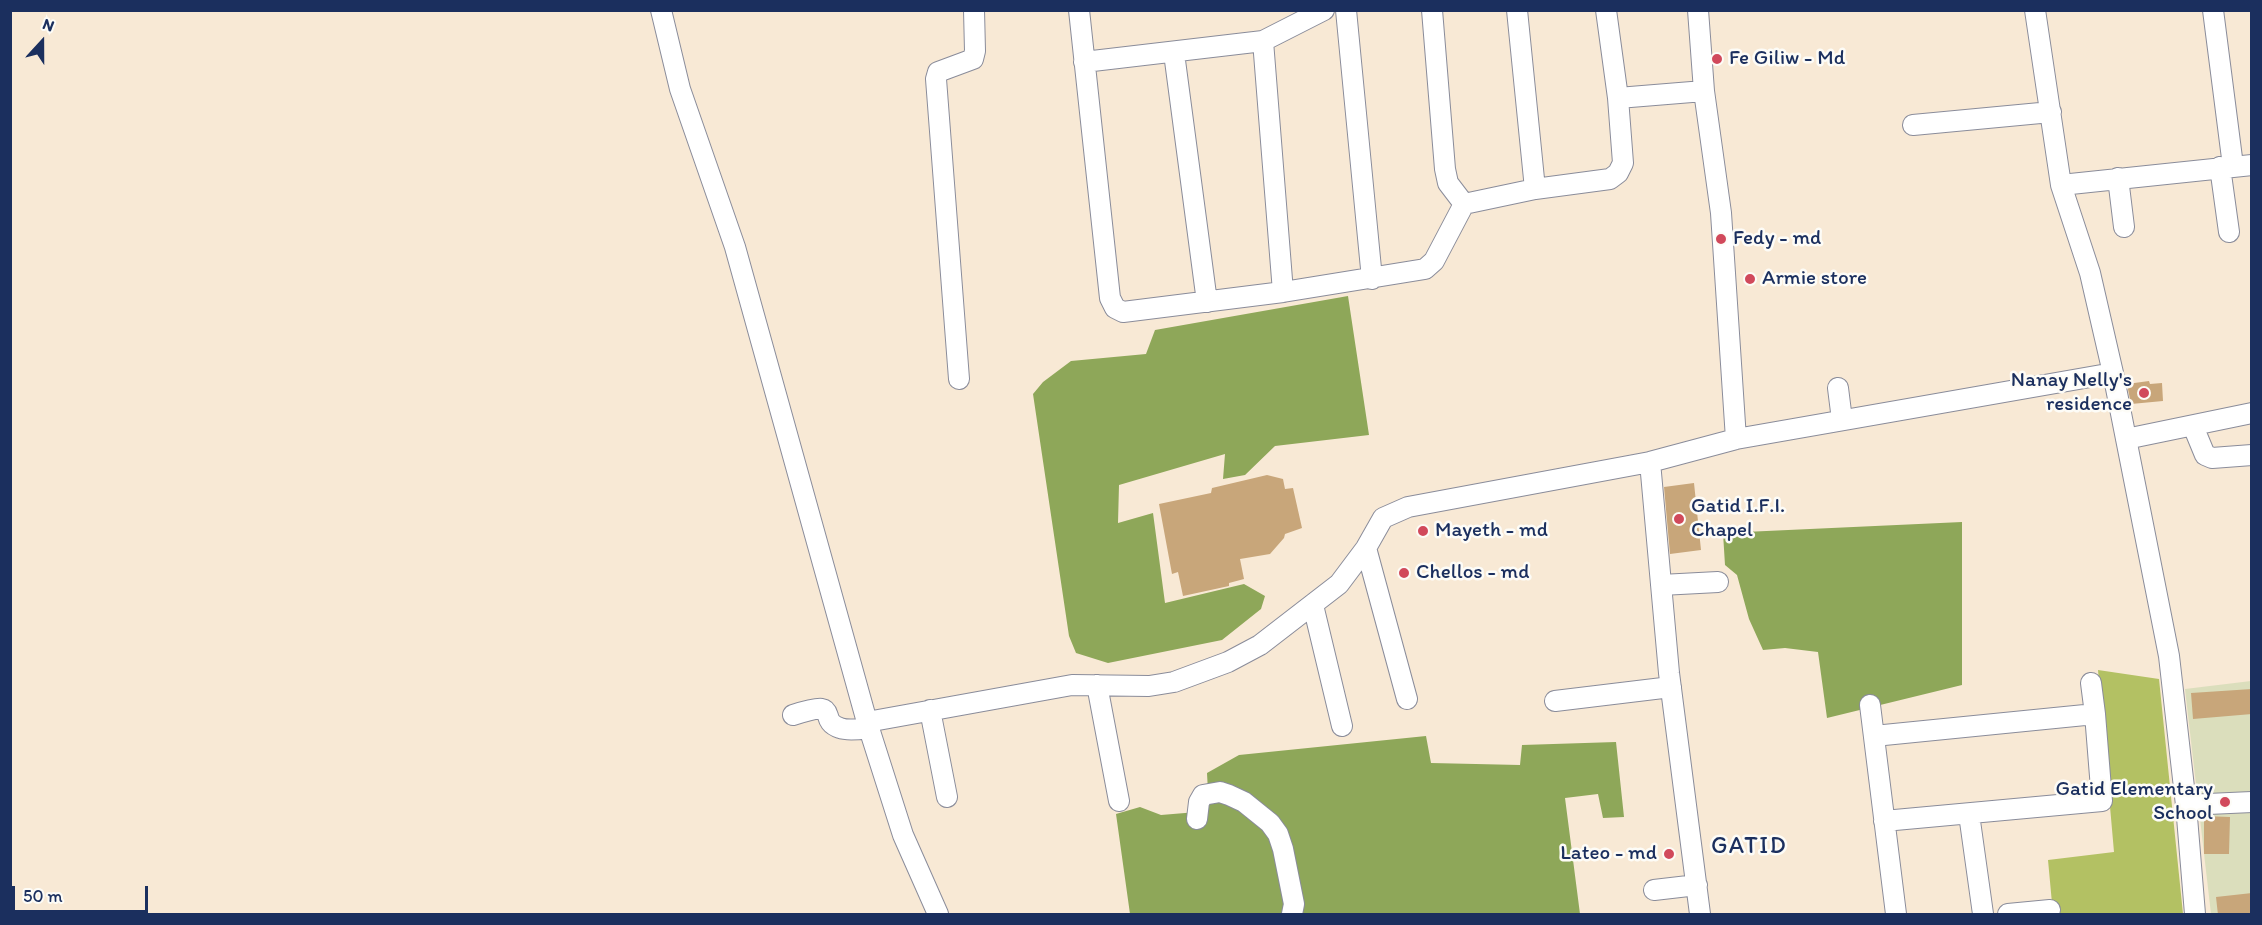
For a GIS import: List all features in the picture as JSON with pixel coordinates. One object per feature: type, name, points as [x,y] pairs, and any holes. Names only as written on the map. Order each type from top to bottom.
[{"type":"street","points":[[661,10],[680,89],[735,247],[868,725],[903,835],[938,915]]},
{"type":"street","points":[[959,379],[936,78],[938,72],[973,59],[975,51],[974,10]]},
{"type":"street","points":[[1079,10],[1110,298],[1115,308],[1123,312],[1207,302],[1372,279],[1425,269],[1434,261],[1464,204]]},
{"type":"street","points":[[1084,62],[1263,41],[1324,10]]},
{"type":"street","points":[[1346,10],[1372,279]]},
{"type":"street","points":[[1432,10],[1445,169],[1449,183],[1464,204]]},
{"type":"street","points":[[1517,10],[1535,189]]},
{"type":"street","points":[[1464,204],[1535,189],[1610,179],[1618,174],[1623,163],[1618,98],[1606,10]]},
{"type":"street","points":[[1698,10],[1704,91],[1721,213],[1736,439]]},
{"type":"street","points":[[2035,10],[2061,185],[2090,273],[2113,373],[2169,656],[2186,805],[2195,915]]},
{"type":"street","points":[[2213,10],[2235,166],[2229,232]]},
{"type":"street","points":[[1263,41],[1283,292]]},
{"type":"street","points":[[1174,53],[1207,302]]},
{"type":"street","points":[[1618,98],[1704,91]]},
{"type":"street","points":[[1913,125],[2051,112]]},
{"type":"street","points":[[2061,185],[2235,166]]},
{"type":"street","points":[[2118,178],[2124,227]]},
{"type":"street","points":[[793,715],[819,706],[825,709],[834,725],[841,729],[1053,687],[1149,686],[1185,678],[1228,662],[1260,645],[1313,605],[1339,584],[1366,548],[1383,518],[1408,507],[1650,462],[1736,439],[2113,373]]},
{"type":"street","points":[[1838,388],[1842,420]]},
{"type":"street","points":[[2126,439],[2252,413]]},
{"type":"street","points":[[2193,426],[2205,455],[2212,458],[2252,455]]},
{"type":"street","points":[[1650,462],[1671,687],[1701,915]]},
{"type":"street","points":[[1366,548],[1407,699]]},
{"type":"street","points":[[1661,585],[1718,582]]},
{"type":"street","points":[[1313,605],[1342,726]]},
{"type":"street","points":[[1884,822],[2102,801],[2091,683]]},
{"type":"street","points":[[1097,685],[1119,801]]},
{"type":"street","points":[[1555,701],[1671,687]]},
{"type":"street","points":[[1870,705],[1896,915]]},
{"type":"street","points":[[930,710],[947,797]]},
{"type":"street","points":[[1874,736],[2095,714]]},
{"type":"street","points":[[1197,819],[1203,795],[1220,792],[1244,802],[1270,823],[1282,849],[1294,904],[1292,915]]},
{"type":"street","points":[[2186,805],[2252,802]]},
{"type":"street","points":[[1969,814],[1983,915]]},
{"type":"street","points":[[1654,890],[1697,885]]},
{"type":"street","points":[[2008,915],[2050,910]]},
{"type":"shaded area","name":"Gatid Elementary School","points":[[2251,681],[2251,914],[2211,914],[2185,689]]},
{"type":"green space","points":[[1348,296],[1369,435],[1275,446],[1245,475],[1223,479],[1225,454],[1119,485],[1118,523],[1153,513],[1165,603],[1244,584],[1265,596],[1261,609],[1222,640],[1108,663],[1076,653],[1069,636],[1033,394],[1043,382],[1071,361],[1146,354],[1155,330]]},
{"type":"green space","points":[[1962,522],[1962,685],[1827,718],[1818,652],[1785,648],[1763,650],[1749,619],[1737,575],[1725,565],[1723,533]]},
{"type":"green space","points":[[2098,670],[2159,679],[2183,914],[2053,914],[2048,860],[2114,852]]},
{"type":"green space","points":[[1426,736],[1431,763],[1520,765],[1522,745],[1616,742],[1624,817],[1603,818],[1598,794],[1565,798],[1580,914],[1130,914],[1116,814],[1140,807],[1161,815],[1209,811],[1207,773],[1239,755]]},
{"type":"building","name":"Nanay Nelly's residence","points":[[2149,381],[2150,384],[2162,383],[2163,401],[2131,404],[2127,384]]},
{"type":"building","points":[[1267,475],[1283,479],[1285,489],[1293,488],[1302,528],[1285,534],[1270,554],[1240,559],[1244,579],[1229,583],[1229,586],[1183,596],[1178,572],[1172,574],[1159,504],[1211,493],[1212,488]]},
{"type":"building","name":"Gatid I.F.I. Chapel","points":[[1694,483],[1701,550],[1670,554],[1664,487]]},
{"type":"building","points":[[2252,689],[2252,714],[2193,719],[2191,693]]},
{"type":"building","points":[[2204,816],[2230,817],[2229,854],[2204,854]]},
{"type":"building","points":[[2252,893],[2252,915],[2218,915],[2216,897]]},
{"type":"place","name":"Fe Giliw - Md","points":[[1717,59]]},
{"type":"place","name":"Fedy - md","points":[[1721,239]]},
{"type":"place","name":"Armie store","points":[[1750,279]]},
{"type":"place","name":"Nanay Nelly's residence","points":[[2144,393]]},
{"type":"place","name":"Gatid I.F.I. Chapel","points":[[1679,519]]},
{"type":"place","name":"Mayeth - md","points":[[1423,531]]},
{"type":"place","name":"Chellos - md","points":[[1404,573]]},
{"type":"place","name":"Gatid Elementary School","points":[[2225,802]]},
{"type":"place","name":"Lateo - md","points":[[1669,854]]},
{"type":"district","name":"GATID","points":[[1749,847]]}]
